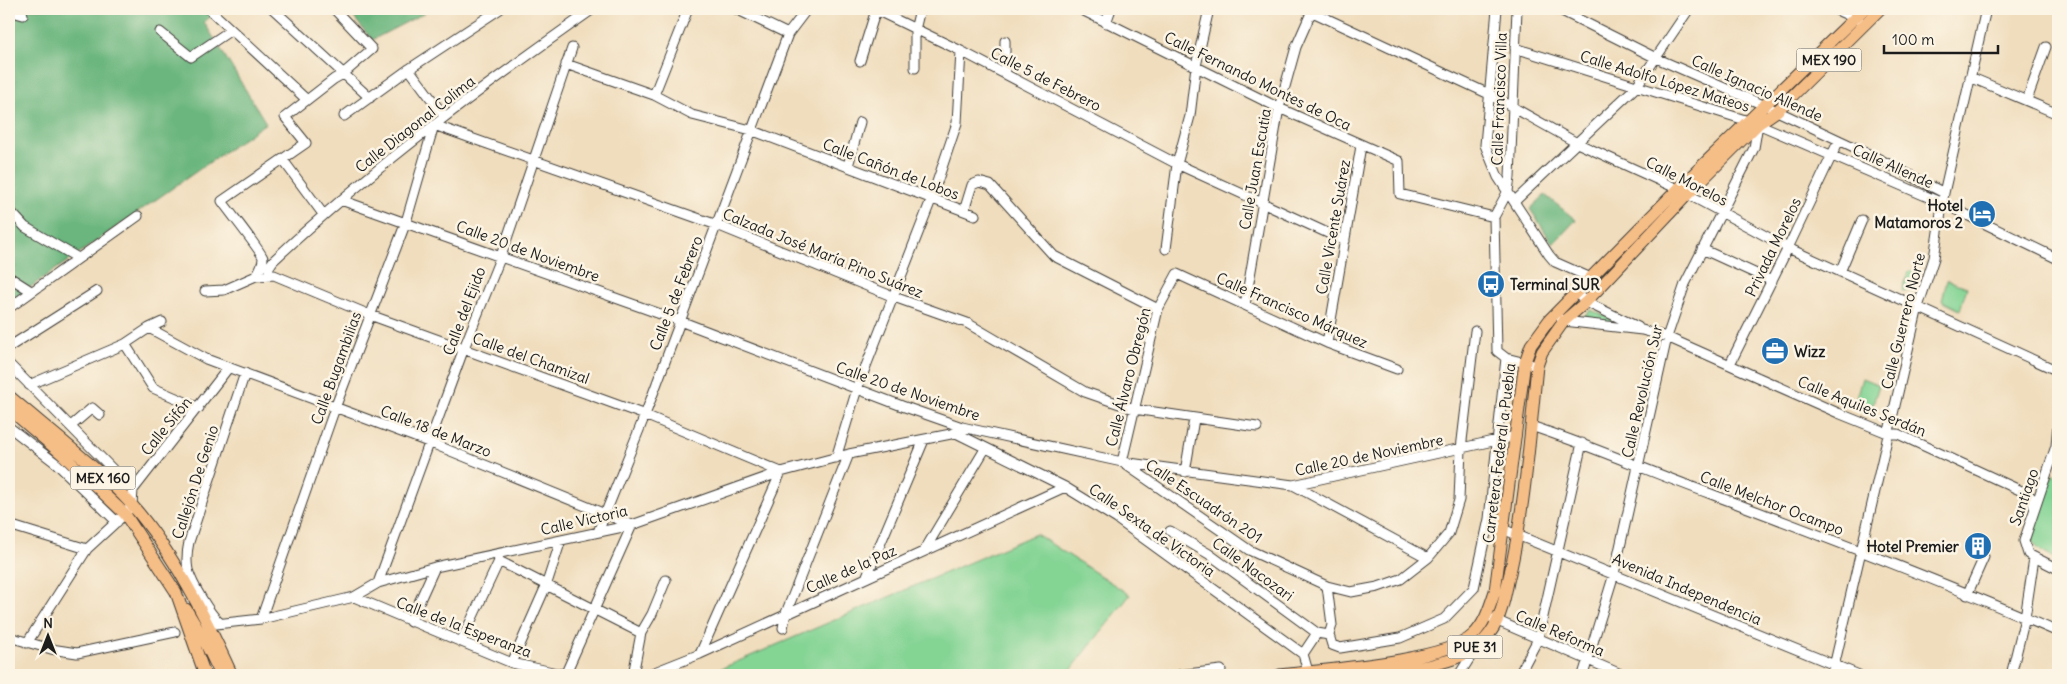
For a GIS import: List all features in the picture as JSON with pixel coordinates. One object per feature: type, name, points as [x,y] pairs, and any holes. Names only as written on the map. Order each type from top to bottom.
[{"type":"main road","name":"MEX 190","points":[[1764,105],[1864,9]]},
{"type":"main road","name":"MEX 190","points":[[1777,111],[1880,9]]},
{"type":"main road","name":"Carretera Federal a Puebla","points":[[1280,675],[1361,671],[1432,664],[1458,656],[1478,646],[1498,621],[1517,533],[1537,366],[1542,352],[1576,293],[1753,122],[1764,105]]},
{"type":"main road","name":"Carretera Federal a Puebla","points":[[1753,122],[1777,111]]},
{"type":"main road","name":"Carretera Federal a Puebla","points":[[1361,671],[1457,645],[1473,636],[1486,616],[1495,591],[1505,530],[1526,362],[1537,335],[1586,302],[1682,192]]},
{"type":"main road","name":"MEX 160","points":[[9,396],[70,447],[124,514],[180,576],[232,675]]},
{"type":"main road","name":"MEX 160","points":[[9,409],[62,454],[124,514],[176,592],[203,638],[221,675]]},
{"type":"main road","points":[[176,592],[205,675]]},
{"type":"street","points":[[9,11],[23,15],[21,9]]},
{"type":"street","points":[[208,9],[307,100]]},
{"type":"street","points":[[273,9],[370,98]]},
{"type":"street","points":[[256,276],[262,267],[263,258],[260,251],[251,242],[222,201],[306,143],[285,117],[334,78],[343,74],[372,49],[334,9]]},
{"type":"street","points":[[344,116],[409,69],[500,9]]},
{"type":"street","name":"Calle Diagonal Colima","points":[[269,274],[269,268],[273,261],[323,214],[444,116],[593,9]]},
{"type":"street","points":[[654,96],[688,9]]},
{"type":"street","points":[[736,9],[788,34]]},
{"type":"street","name":"Calle 5 de Febrero","points":[[598,532],[645,415],[788,34],[807,9]]},
{"type":"street","points":[[860,61],[875,9]]},
{"type":"street","name":"Calle 5 de Febrero","points":[[875,9],[961,51],[1177,164]]},
{"type":"street","points":[[915,68],[915,30],[920,9]]},
{"type":"street","name":"Calle Fernando Montes de Oca","points":[[1080,9],[1279,108],[1361,146],[1399,161],[1400,194],[1494,217]]},
{"type":"street","points":[[1106,23],[1111,9]]},
{"type":"street","points":[[1166,249],[1177,164],[1190,116],[1196,66],[1209,9]]},
{"type":"street","name":"Calle Francisco Villa","points":[[1497,9],[1491,95],[1485,144],[1498,177],[1555,262],[1591,278]]},
{"type":"street","name":"Calle Francisco Villa","points":[[1508,191],[1517,9]]},
{"type":"street","name":"Calle Ignacio Allende","points":[[1558,9],[1656,58],[1839,140],[1944,193]]},
{"type":"street","points":[[1515,201],[1636,87],[1689,9]]},
{"type":"street","points":[[1834,9],[1866,23]]},
{"type":"street","name":"Calle Guerrero Norte","points":[[1832,675],[1890,434],[1918,307],[1934,258],[1944,193],[1986,9]]},
{"type":"street","name":"Calle Morelos","points":[[1308,11],[1491,95],[1577,143],[1682,192],[1788,248],[2058,371]]},
{"type":"street","name":"Calle Juan Escutia","points":[[1245,305],[1279,108],[1308,11]]},
{"type":"street","points":[[160,32],[191,57],[231,30]]},
{"type":"street","points":[[1005,41],[1005,74]]},
{"type":"street","points":[[2027,100],[2046,47]]},
{"type":"street","name":"Calle del Ejido","points":[[378,583],[464,348],[501,256],[572,48]]},
{"type":"street","name":"Calle Adolfo López Mateos","points":[[1514,48],[1753,122],[1833,155]]},
{"type":"street","points":[[836,458],[857,389],[931,200],[957,123],[961,51]]},
{"type":"street","name":"Calle Cañón de Lobos","points":[[566,64],[654,96],[692,115],[751,130],[964,211],[972,185],[979,182],[990,185],[1054,256],[1158,309]]},
{"type":"street","points":[[409,69],[444,116]]},
{"type":"street","points":[[1970,77],[2058,114]]},
{"type":"street","points":[[848,166],[860,122]]},
{"type":"street","name":"Calle Revolución Sur","points":[[1584,675],[1614,574],[1667,337],[1684,284],[1754,148],[1753,122]]},
{"type":"street","name":"Calzada José María Pino Suárez","points":[[434,125],[532,162],[717,225],[894,297],[967,323],[1086,392],[1134,409],[1257,427]]},
{"type":"street","name":"Calle Bugambilias","points":[[260,619],[335,408],[406,222],[434,125]]},
{"type":"street","name":"Privada Morelos","points":[[1730,364],[1839,140]]},
{"type":"street","name":"Calle Vicente Suárez","points":[[1326,343],[1361,146]]},
{"type":"street","name":"Calle Allende","points":[[1833,155],[1942,203]]},
{"type":"street","points":[[1869,171],[1875,158]]},
{"type":"street","points":[[283,160],[323,214]]},
{"type":"street","points":[[1177,164],[1345,242]]},
{"type":"street","points":[[1508,191],[1494,217],[1498,351],[1506,358],[1537,366]]},
{"type":"street","name":"Calle 20 de Noviembre","points":[[341,200],[680,321],[959,430],[1122,462],[1185,472],[1293,485],[1461,450],[1498,438],[1516,436]]},
{"type":"street","points":[[1942,203],[2058,259]]},
{"type":"street","points":[[964,211],[975,215]]},
{"type":"street","points":[[13,214],[26,227],[78,258]]},
{"type":"street","points":[[9,308],[138,216]]},
{"type":"street","points":[[1840,272],[1862,220]]},
{"type":"street","points":[[1702,249],[1772,281]]},
{"type":"street","points":[[205,291],[233,288],[256,276],[269,274]]},
{"type":"street","name":"Calle del Chamizal","points":[[269,274],[370,315],[645,415],[782,472]]},
{"type":"street","name":"Calle Francisco Márquez","points":[[1177,274],[1326,343],[1397,369]]},
{"type":"street","name":"Calle Álvaro Obregón","points":[[1122,462],[1158,309],[1177,274]]},
{"type":"street","points":[[9,277],[31,291]]},
{"type":"street","points":[[9,347],[97,291]]},
{"type":"street","name":"Calle Aquiles Serdán","points":[[1576,293],[1586,302],[1642,330]]},
{"type":"street","name":"Calle Aquiles Serdán","points":[[1560,318],[1642,330],[1667,337],[1838,413],[1890,434],[1898,434],[2026,493],[2032,497],[2034,507]]},
{"type":"street","points":[[29,385],[125,344],[162,322]]},
{"type":"street","name":"Calle 18 de Marzo","points":[[149,328],[206,359],[431,442],[606,512],[632,525]]},
{"type":"street","name":"Calle Escuadrón 201","points":[[1122,462],[1249,550],[1327,586],[1351,592],[1378,587],[1401,579],[1428,558],[1449,533],[1457,508],[1461,450],[1475,331]]},
{"type":"street","points":[[125,344],[153,388],[199,408]]},
{"type":"street","points":[[1327,586],[1332,624],[1329,635],[1332,645],[1340,648],[1400,638],[1444,619],[1474,588],[1489,520],[1506,358]]},
{"type":"street","points":[[9,364],[133,490],[124,514],[87,549],[27,643]]},
{"type":"street","name":"Calle Sifón","points":[[133,490],[199,408],[229,367]]},
{"type":"street","name":"Callejón De Genio","points":[[219,622],[210,613],[189,572],[187,556],[189,542],[245,373]]},
{"type":"street","points":[[71,426],[92,408],[100,415]]},
{"type":"street","points":[[1185,472],[1194,419]]},
{"type":"street","name":"Santiago","points":[[2034,558],[2028,554],[2024,541],[2057,442],[2056,431],[2058,423]]},
{"type":"street","name":"Calle Melchor Ocampo","points":[[1531,426],[1582,443],[1639,468],[1862,551],[2058,632]]},
{"type":"street","points":[[9,427],[124,514]]},
{"type":"street","name":"Calle Victoria","points":[[207,625],[219,622],[260,619],[354,597],[378,583],[435,567],[498,557],[561,540],[632,525],[782,472],[849,454],[924,440],[959,430]]},
{"type":"street","name":"Calle Sexta de Victoria","points":[[959,430],[985,449],[1065,487],[1117,520],[1303,654]]},
{"type":"street","points":[[866,578],[924,440]]},
{"type":"street","points":[[1518,675],[1538,639],[1582,443]]},
{"type":"street","points":[[924,551],[985,449]]},
{"type":"street","points":[[783,628],[786,613],[849,454]]},
{"type":"street","points":[[700,654],[782,472]]},
{"type":"street","points":[[1293,485],[1428,558]]},
{"type":"street","name":"Calle de la Paz","points":[[647,675],[700,654],[786,613],[1065,487]]},
{"type":"street","points":[[566,675],[632,525]]},
{"type":"street","points":[[9,526],[87,549]]},
{"type":"street","name":"Avenida Independencia","points":[[1505,530],[1517,533],[1858,675]]},
{"type":"street","name":"Calle Nacozari","points":[[1170,531],[1209,554],[1317,634]]},
{"type":"street","points":[[512,663],[546,586],[561,540]]},
{"type":"street","points":[[461,642],[498,557],[546,586],[641,633]]},
{"type":"street","points":[[1968,594],[1984,557]]},
{"type":"street","points":[[2011,675],[2026,618],[2034,558],[2058,568]]},
{"type":"street","points":[[410,622],[435,567]]},
{"type":"street","points":[[633,675],[641,633],[652,614],[666,580]]},
{"type":"street","name":"Calle de la Esperanza","points":[[354,597],[512,663],[566,675]]},
{"type":"street","name":"Calle Reforma","points":[[1486,616],[1623,675]]},
{"type":"street","points":[[9,637],[27,643],[77,652],[175,632]]},
{"type":"street","points":[[1308,673],[1303,654],[1317,634],[1329,635]]},
{"type":"street","points":[[1459,675],[1478,646]]},
{"type":"street","points":[[1179,675],[1221,670]]},
{"type":"green space","points":[[9,9],[220,9],[204,22],[266,123],[9,302]]},
{"type":"green space","points":[[347,9],[432,9],[372,40]]},
{"type":"green space","points":[[1545,195],[1576,220],[1553,244],[1530,209]]},
{"type":"green space","points":[[1909,271],[1916,272],[1911,290],[1902,291]]},
{"type":"green space","points":[[1947,280],[1967,287],[1960,310],[1942,301]]},
{"type":"green space","points":[[1591,310],[1628,326],[1579,320]]},
{"type":"green space","points":[[1862,378],[1879,385],[1871,411],[1855,403]]},
{"type":"green space","points":[[2053,474],[2057,476],[2058,474],[2058,560],[2040,550],[2034,543],[2032,532]]},
{"type":"green space","points":[[1036,534],[1130,595],[1071,670],[1033,675],[706,675]]},
{"type":"place","name":"Hotel Matamoros 2","points":[[1982,214]]},
{"type":"place","name":"Terminal SUR","points":[[1491,284]]},
{"type":"place","name":"Wizz","points":[[1775,351]]},
{"type":"place","name":"Hotel Premier","points":[[1978,546]]}]
